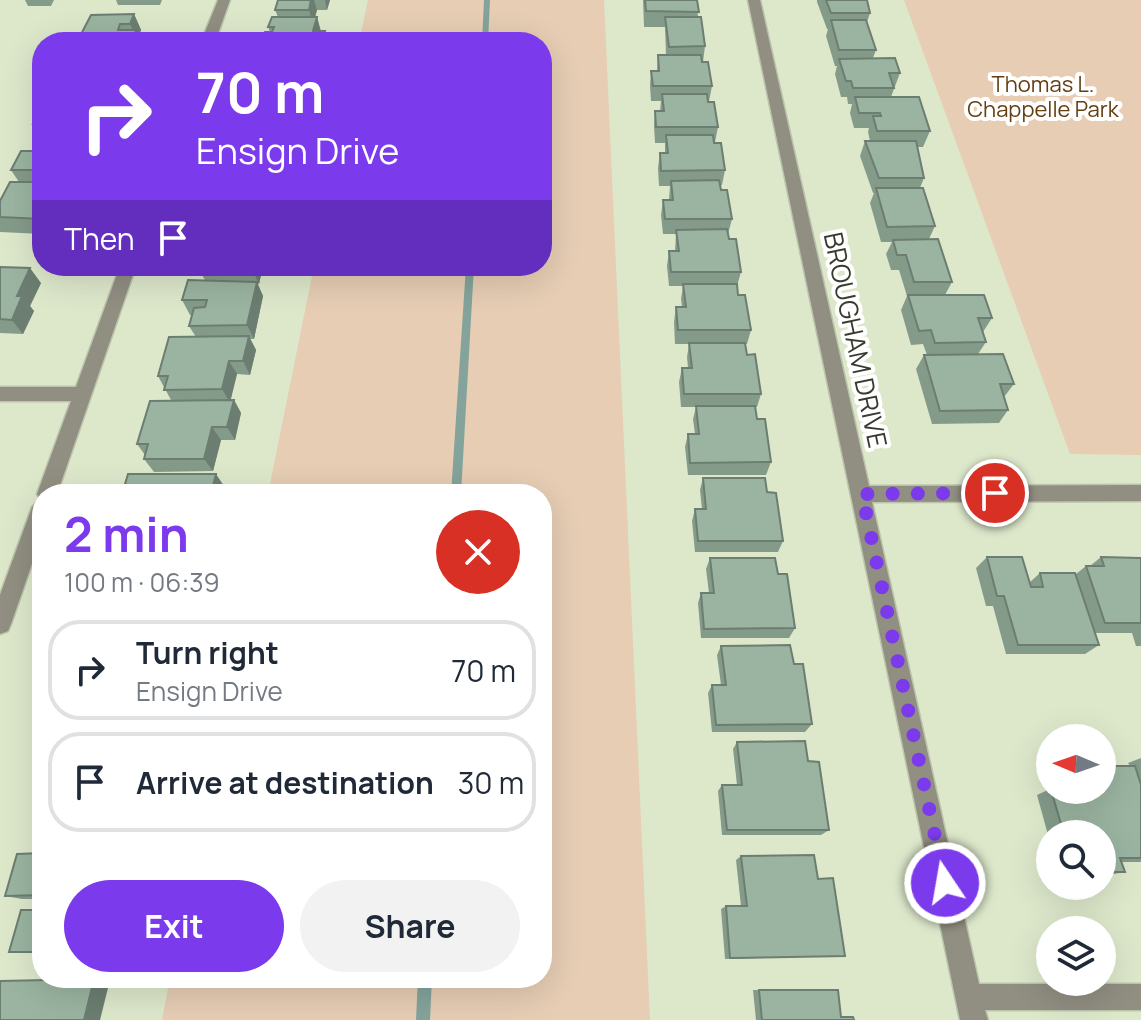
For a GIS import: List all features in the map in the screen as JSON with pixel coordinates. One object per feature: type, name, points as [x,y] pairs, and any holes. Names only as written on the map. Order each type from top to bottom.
[{"type":"street","points":[[212,32],[224,0]]},
{"type":"street","name":"BROUGHAM DRIVE","points":[[754,0],[972,1009]]},
{"type":"street","points":[[51,484],[124,276]]},
{"type":"street","points":[[0,394],[83,394]]},
{"type":"street","points":[[862,494],[1141,493]]},
{"type":"street","points":[[0,624],[32,535]]},
{"type":"street","points":[[972,1009],[1141,997]]},
{"type":"green space","points":[[368,0],[604,0],[650,1020],[162,1020],[168,988],[552,988],[552,484],[270,484],[312,276],[552,276],[552,32],[361,32]]},
{"type":"green space","name":"Thomas L. Chappelle Park","points":[[904,0],[1141,0],[1141,455],[1070,454]]},
{"type":"building","points":[[278,0],[311,0],[309,10],[275,10]]},
{"type":"building","points":[[645,0],[697,0],[699,12],[646,11]]},
{"type":"building","points":[[826,0],[867,0],[870,13],[831,13]]},
{"type":"building","points":[[134,14],[130,24],[120,24],[118,30],[136,30],[82,32],[91,15]]},
{"type":"building","points":[[272,17],[317,17],[313,31],[325,31],[272,32],[274,27],[268,27]]},
{"type":"building","points":[[665,17],[701,17],[705,46],[669,47]]},
{"type":"building","points":[[831,20],[866,20],[876,50],[839,50]]},
{"type":"building","points":[[658,55],[701,55],[702,62],[708,62],[712,86],[653,86],[651,71],[659,71]]},
{"type":"building","points":[[895,58],[900,73],[889,73],[894,88],[853,88],[851,81],[846,81],[839,59]]},
{"type":"building","points":[[662,94],[707,94],[708,102],[714,102],[718,127],[656,127],[655,111],[664,111]]},
{"type":"building","points":[[855,97],[919,97],[930,131],[877,131],[873,116],[881,116],[880,113],[859,113]]},
{"type":"building","points":[[666,135],[713,135],[714,143],[721,143],[725,170],[661,171],[660,153],[668,153]]},
{"type":"building","points":[[865,141],[916,141],[924,178],[879,178]]},
{"type":"building","points":[[21,151],[32,151],[32,170],[11,170]]},
{"type":"building","points":[[719,180],[721,190],[727,190],[732,219],[665,219],[663,200],[673,200],[671,181]]},
{"type":"building","points":[[10,182],[32,182],[32,219],[0,217],[0,201]]},
{"type":"building","points":[[876,188],[923,188],[935,226],[887,227]]},
{"type":"building","points":[[727,229],[729,239],[736,239],[741,272],[671,272],[669,251],[679,251],[676,230]]},
{"type":"building","points":[[938,239],[952,282],[914,282],[906,255],[897,255],[893,240]]},
{"type":"building","points":[[0,267],[30,268],[17,296],[22,296],[12,320],[0,319]]},
{"type":"building","points":[[188,280],[257,282],[247,325],[189,326],[194,308],[205,307],[207,300],[182,300]]},
{"type":"building","points":[[683,284],[737,284],[738,295],[745,295],[751,330],[678,330],[676,307],[686,307]]},
{"type":"building","points":[[908,295],[984,295],[992,318],[978,318],[986,342],[935,343],[931,330],[919,331]]},
{"type":"building","points":[[249,336],[243,361],[229,361],[222,389],[164,390],[168,376],[158,376],[169,337]]},
{"type":"building","points":[[689,343],[745,343],[747,355],[755,354],[761,394],[684,394],[682,368],[692,368]]},
{"type":"building","points":[[1003,354],[1014,384],[1000,384],[1008,410],[940,411],[924,355]]},
{"type":"building","points":[[234,400],[227,427],[212,427],[204,459],[144,459],[148,444],[137,444],[150,401]]},
{"type":"building","points":[[696,406],[755,406],[757,419],[765,419],[771,462],[690,463],[688,434],[699,434]]},
{"type":"building","points":[[128,474],[216,474],[214,484],[125,484]]},
{"type":"building","points":[[703,478],[765,478],[767,492],[776,493],[783,541],[698,541],[695,509],[706,509]]},
{"type":"building","points":[[987,557],[1022,557],[1031,587],[1043,587],[1040,573],[1075,573],[1099,645],[1018,645],[1004,596],[997,596]]},
{"type":"building","points":[[1101,557],[1141,558],[1141,623],[1105,623],[1086,566],[1104,566]]},
{"type":"building","points":[[710,558],[775,558],[778,574],[787,574],[795,628],[704,629],[701,593],[714,593]]},
{"type":"building","points":[[790,645],[794,664],[803,664],[812,724],[716,725],[712,685],[726,685],[721,646]]},
{"type":"building","points":[[805,741],[808,761],[819,762],[829,830],[727,830],[722,785],[742,785],[737,742]]},
{"type":"building","points":[[1116,766],[1135,766],[1141,785],[1141,858],[1120,858],[1125,872],[1116,872],[1116,820],[1060,820],[1055,804],[1116,804]]},
{"type":"building","points":[[32,853],[32,895],[5,896],[17,854]]},
{"type":"building","points":[[814,855],[818,879],[833,878],[845,956],[730,958],[726,906],[747,906],[741,856]]},
{"type":"building","points":[[21,910],[32,910],[32,952],[9,952]]},
{"type":"building","points":[[32,980],[32,988],[92,988],[84,1020],[0,1020],[0,981]]},
{"type":"building","points":[[759,990],[838,990],[841,1017],[853,1017],[854,1020],[762,1020]]},
{"type":"waterway","points":[[485,32],[487,0]]},
{"type":"waterway","points":[[457,484],[469,276]]},
{"type":"waterway","points":[[423,1020],[425,988]]},
{"type":"route","points":[[945,883],[862,494],[995,493]]}]
